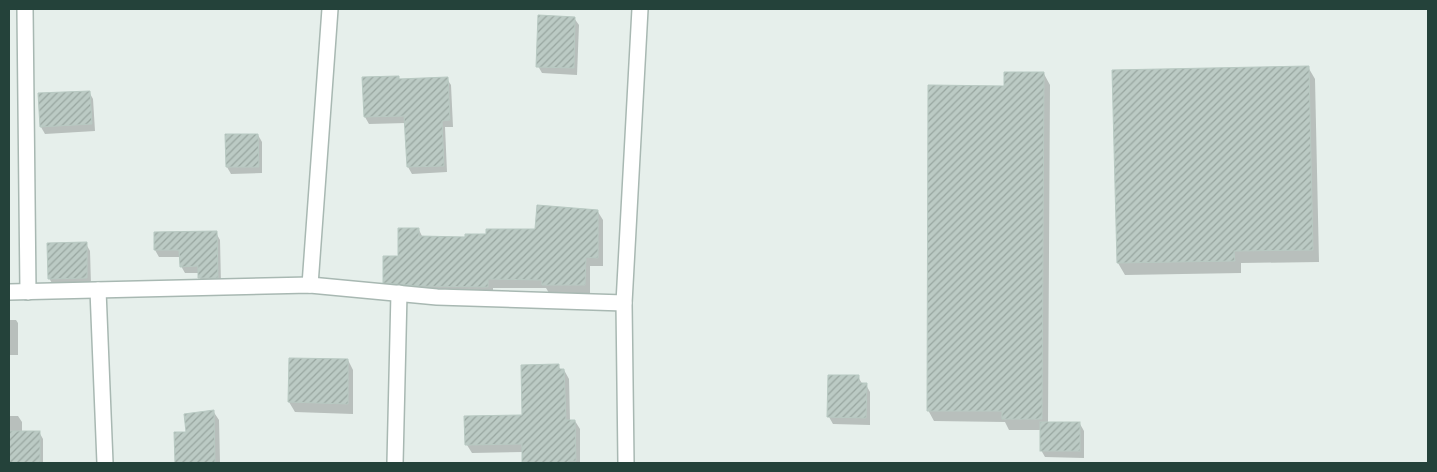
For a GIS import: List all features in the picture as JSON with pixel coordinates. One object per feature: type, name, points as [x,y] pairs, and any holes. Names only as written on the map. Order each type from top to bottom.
[{"type":"street","points":[[25,9],[28,292]]},
{"type":"street","points":[[310,285],[330,9]]},
{"type":"street","points":[[626,463],[624,303],[640,9]]},
{"type":"street","points":[[9,292],[310,285],[437,297],[624,303]]},
{"type":"street","points":[[98,290],[105,463]]},
{"type":"street","points":[[395,463],[399,293]]},
{"type":"building","points":[[538,15],[575,17],[574,68],[536,67]]},
{"type":"building","points":[[1309,66],[1313,250],[1234,251],[1235,261],[1117,263],[1112,70]]},
{"type":"building","points":[[1004,72],[1044,72],[1042,419],[1002,419],[1002,411],[927,411],[928,85],[1004,86]]},
{"type":"building","points":[[399,76],[399,79],[448,77],[450,120],[442,121],[444,166],[407,167],[404,116],[364,117],[362,77]]},
{"type":"building","points":[[90,91],[92,124],[40,127],[38,93]]},
{"type":"building","points":[[225,134],[258,134],[259,167],[226,167]]},
{"type":"building","points":[[537,205],[598,210],[598,258],[586,257],[585,285],[542,285],[542,280],[488,279],[488,287],[419,286],[383,283],[383,256],[398,256],[398,228],[419,228],[419,236],[465,237],[465,234],[486,234],[486,229],[535,229]]},
{"type":"building","points":[[217,231],[218,278],[198,278],[198,266],[180,267],[179,250],[154,250],[154,232]]},
{"type":"building","points":[[87,242],[87,278],[48,279],[47,243]]},
{"type":"building","points":[[289,358],[348,359],[348,404],[288,402]]},
{"type":"building","points":[[559,364],[559,369],[564,369],[566,420],[575,420],[576,461],[568,461],[568,463],[522,463],[522,444],[465,445],[464,416],[522,415],[521,365]]},
{"type":"building","points":[[828,375],[859,375],[859,383],[867,383],[866,418],[827,417]]},
{"type":"building","points":[[214,410],[215,463],[175,463],[174,432],[186,432],[184,414]]},
{"type":"building","points":[[1040,422],[1080,422],[1080,451],[1040,451]]},
{"type":"building","points":[[9,431],[40,431],[40,463],[9,463]]}]
